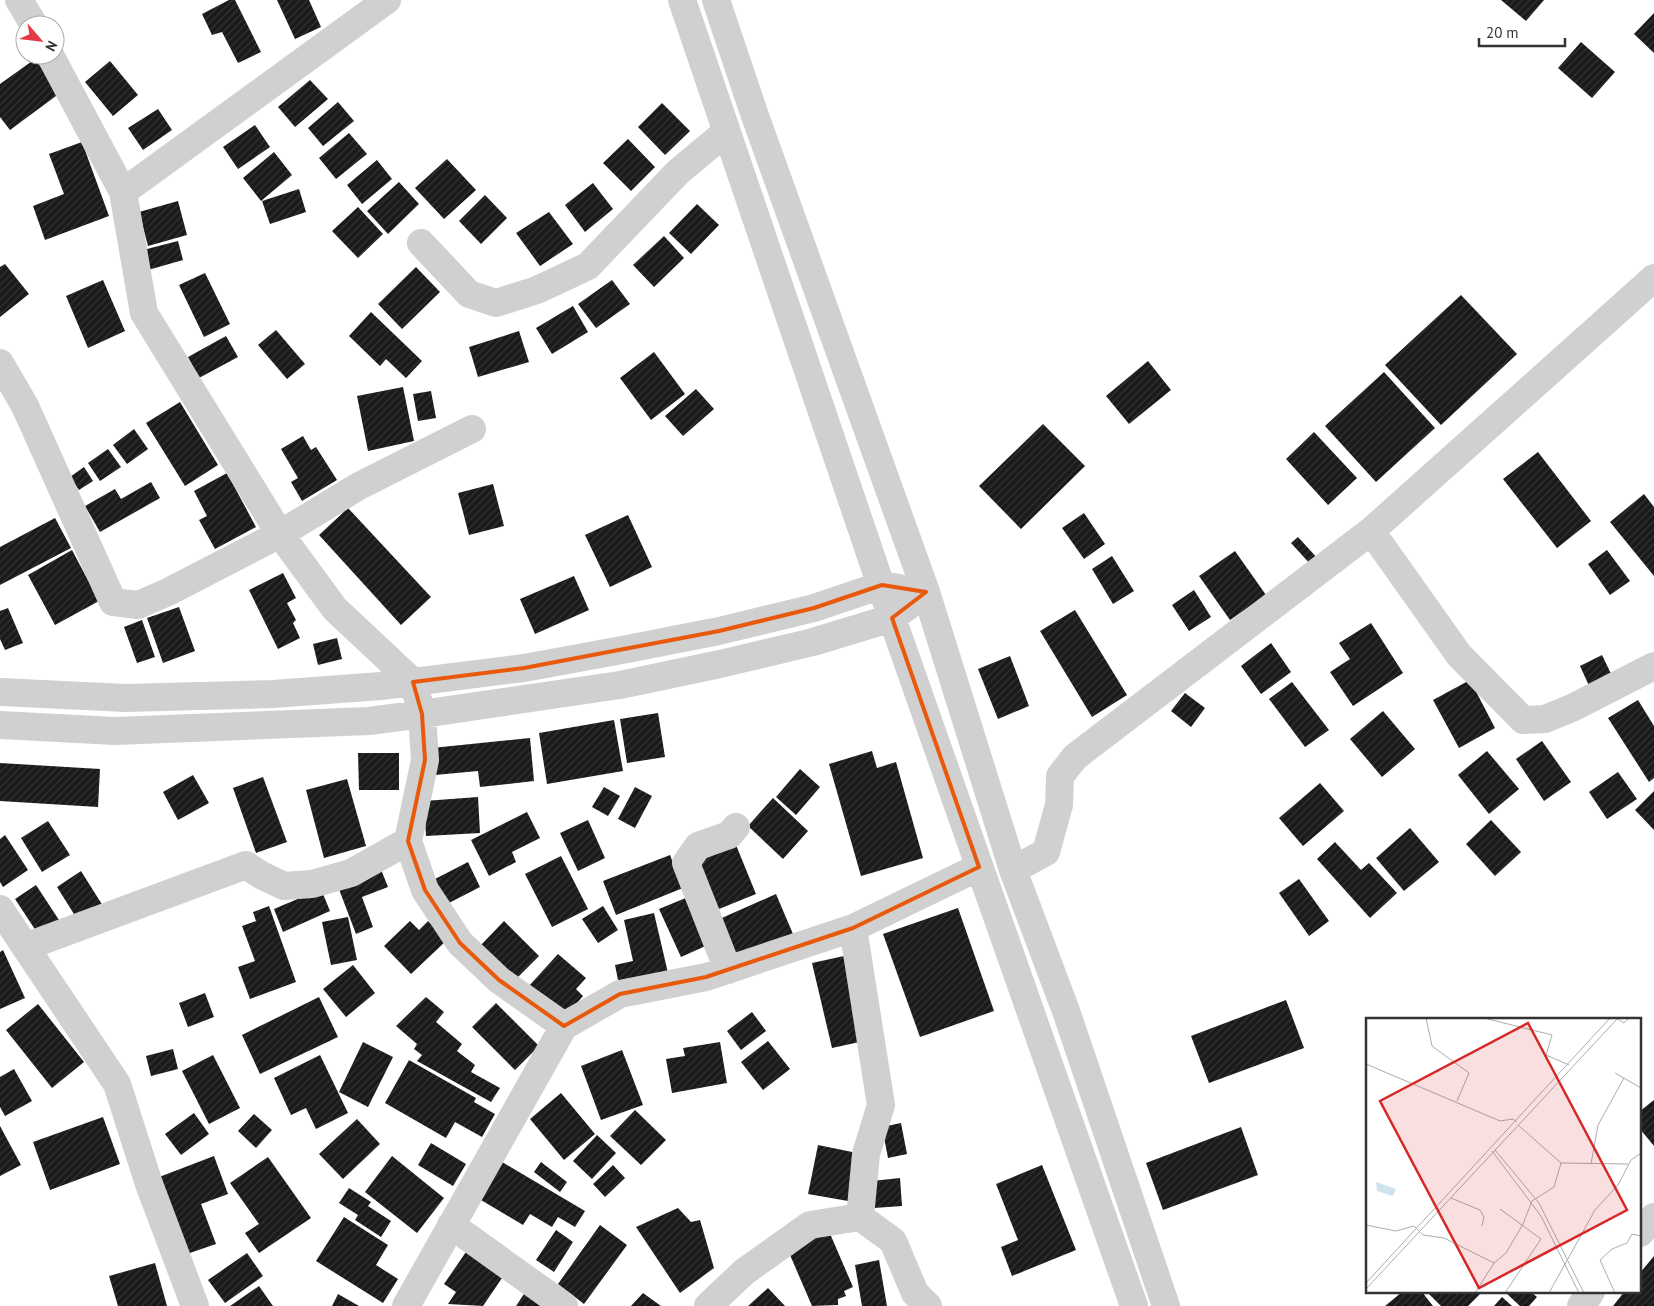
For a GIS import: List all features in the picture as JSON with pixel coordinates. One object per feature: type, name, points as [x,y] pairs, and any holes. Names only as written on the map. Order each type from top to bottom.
[{"type":"street","points":[[19,0],[28,15]]},
{"type":"street","points":[[123,192],[387,0]]},
{"type":"street","points":[[682,0],[892,618],[1134,1306]]},
{"type":"street","points":[[716,0],[754,113],[926,592],[1013,870],[1066,1011],[1166,1306]]},
{"type":"street","points":[[55,65],[123,192],[144,313],[280,534],[335,609],[413,682],[422,714],[426,760],[408,841],[425,890],[460,943],[499,980],[564,1026]]},
{"type":"street","points":[[421,243],[469,294],[496,303],[537,290],[588,266],[678,172],[726,132]]},
{"type":"street","points":[[1013,870],[1046,852],[1059,805],[1060,776],[1075,757],[1371,531],[1654,278]]},
{"type":"street","points":[[0,363],[25,406],[113,602],[138,605],[168,592],[280,534],[359,486],[472,429]]},
{"type":"street","points":[[1371,531],[1459,654],[1523,720],[1545,719],[1572,708],[1654,666]]},
{"type":"street","points":[[0,692],[126,698],[244,695],[371,687],[524,668],[719,631],[814,608],[882,585],[926,592]]},
{"type":"street","points":[[0,725],[115,731],[369,721],[620,686],[813,642],[892,618],[926,592]]},
{"type":"street","points":[[728,970],[686,863],[698,846],[729,835],[736,827]]},
{"type":"street","points":[[26,947],[246,865],[284,886],[312,884],[351,873],[408,841]]},
{"type":"street","points":[[406,1306],[564,1026],[620,994],[706,977],[853,928],[979,867]]},
{"type":"street","points":[[0,909],[117,1084],[149,1184],[194,1306]]},
{"type":"street","points":[[853,928],[882,1105],[866,1154],[860,1217]]},
{"type":"street","points":[[708,1306],[744,1272],[810,1225],[860,1217],[893,1241],[915,1294],[928,1306]]},
{"type":"street","points":[[1642,1231],[1654,1217]]},
{"type":"street","points":[[451,1225],[564,1306]]},
{"type":"street","points":[[1581,1306],[1590,1294]]},
{"type":"highlighted area","points":[[882,585],[926,592],[892,618],[979,867],[853,928],[706,977],[620,994],[564,1026],[499,980],[460,943],[425,890],[408,841],[425,760],[422,714],[413,682],[524,668],[719,631],[814,608]]},
{"type":"building","points":[[229,0],[235,0],[261,52],[238,63],[222,32],[212,35],[202,14]]},
{"type":"building","points":[[277,0],[309,0],[321,27],[295,39]]},
{"type":"building","points":[[1501,0],[1544,0],[1526,21]]},
{"type":"building","points":[[1654,13],[1654,53],[1634,34]]},
{"type":"building","points":[[1581,42],[1615,72],[1592,98],[1558,68]]},
{"type":"building","points":[[110,61],[138,95],[113,116],[85,82]]},
{"type":"building","points":[[27,65],[39,65],[60,93],[10,130],[0,117],[0,84]]},
{"type":"building","points":[[310,80],[328,99],[295,127],[278,107]]},
{"type":"building","points":[[338,102],[354,121],[323,146],[308,128]]},
{"type":"building","points":[[662,103],[690,131],[665,155],[638,127]]},
{"type":"building","points":[[158,109],[172,130],[143,150],[128,128]]},
{"type":"building","points":[[255,125],[270,147],[238,169],[223,147]]},
{"type":"building","points":[[349,133],[367,154],[336,179],[319,158]]},
{"type":"building","points":[[628,139],[655,167],[631,191],[603,163]]},
{"type":"building","points":[[82,142],[109,216],[45,240],[33,206],[64,194],[49,154]]},
{"type":"building","points":[[274,152],[292,175],[261,201],[243,178]]},
{"type":"building","points":[[447,159],[476,190],[444,219],[415,188]]},
{"type":"building","points":[[377,160],[392,179],[362,204],[347,185]]},
{"type":"building","points":[[399,182],[419,204],[388,234],[367,211]]},
{"type":"building","points":[[593,183],[613,209],[585,232],[565,205]]},
{"type":"building","points":[[299,189],[306,212],[270,224],[262,201]]},
{"type":"building","points":[[485,195],[507,218],[481,244],[459,221]]},
{"type":"building","points":[[178,201],[187,235],[148,246],[139,212]]},
{"type":"building","points":[[697,204],[719,225],[691,254],[669,233]]},
{"type":"building","points":[[358,207],[383,234],[358,258],[332,231]]},
{"type":"building","points":[[549,212],[573,244],[540,266],[516,233]]},
{"type":"building","points":[[664,236],[684,258],[654,287],[633,265]]},
{"type":"building","points":[[178,241],[183,260],[148,270],[143,250]]},
{"type":"building","points":[[5,264],[29,294],[0,317],[0,267]]},
{"type":"building","points":[[416,267],[440,292],[402,329],[378,304]]},
{"type":"building","points":[[205,273],[230,324],[204,337],[179,285]]},
{"type":"building","points":[[103,280],[125,331],[88,348],[66,296]]},
{"type":"building","points":[[612,280],[630,304],[596,328],[578,304]]},
{"type":"building","points":[[1461,295],[1517,354],[1441,425],[1385,365]]},
{"type":"building","points":[[573,306],[588,332],[552,354],[536,328]]},
{"type":"building","points":[[371,312],[422,361],[406,378],[386,359],[380,366],[349,336]]},
{"type":"building","points":[[276,330],[305,364],[287,379],[258,345]]},
{"type":"building","points":[[519,331],[529,362],[478,377],[469,347]]},
{"type":"building","points":[[226,336],[238,357],[199,378],[188,357]]},
{"type":"building","points":[[654,352],[685,394],[651,420],[620,378]]},
{"type":"building","points":[[1148,361],[1171,390],[1129,424],[1106,396]]},
{"type":"building","points":[[1384,372],[1435,428],[1376,482],[1325,426]]},
{"type":"building","points":[[403,387],[414,441],[368,451],[357,396]]},
{"type":"building","points":[[696,389],[714,409],[683,436],[665,416]]},
{"type":"building","points":[[431,391],[436,418],[418,421],[413,394]]},
{"type":"building","points":[[180,402],[218,465],[185,486],[146,423]]},
{"type":"building","points":[[1043,424],[1085,466],[1021,529],[979,486]]},
{"type":"building","points":[[134,429],[148,449],[127,464],[113,445]]},
{"type":"building","points":[[1314,432],[1357,478],[1328,505],[1286,459]]},
{"type":"building","points":[[303,436],[311,450],[316,447],[337,480],[302,501],[291,482],[298,478],[281,449]]},
{"type":"building","points":[[108,449],[121,467],[100,481],[88,463]]},
{"type":"building","points":[[1538,452],[1591,521],[1557,548],[1503,479]]},
{"type":"building","points":[[84,467],[93,481],[79,490],[70,477]]},
{"type":"building","points":[[227,473],[256,527],[215,549],[199,520],[207,516],[194,491]]},
{"type":"building","points":[[151,482],[160,498],[100,532],[85,506],[115,489],[121,499]]},
{"type":"building","points":[[493,484],[504,526],[469,535],[458,493]]},
{"type":"building","points":[[1644,494],[1654,507],[1654,576],[1610,522]]},
{"type":"building","points":[[348,508],[431,597],[401,625],[319,535]]},
{"type":"building","points":[[1084,513],[1105,544],[1084,559],[1062,528]]},
{"type":"building","points":[[628,515],[652,567],[610,587],[585,535]]},
{"type":"building","points":[[55,518],[71,548],[0,585],[0,547]]},
{"type":"building","points":[[1298,537],[1319,560],[1312,566],[1291,543]]},
{"type":"building","points":[[72,550],[99,601],[55,625],[28,575]]},
{"type":"building","points":[[1607,550],[1630,581],[1610,595],[1588,564]]},
{"type":"building","points":[[1235,551],[1266,595],[1230,620],[1199,576]]},
{"type":"building","points":[[1112,556],[1134,591],[1113,604],[1092,569]]},
{"type":"building","points":[[283,573],[296,598],[287,603],[296,620],[293,623],[300,638],[278,649],[249,590]]},
{"type":"building","points":[[574,576],[589,610],[535,634],[520,599]]},
{"type":"building","points":[[1194,590],[1211,617],[1189,631],[1172,605]]},
{"type":"building","points":[[179,607],[195,651],[163,663],[147,618]]},
{"type":"building","points":[[8,608],[23,643],[5,650],[0,639],[0,611]]},
{"type":"building","points":[[1075,610],[1127,695],[1092,717],[1040,631]]},
{"type":"building","points":[[142,620],[155,657],[137,663],[124,627]]},
{"type":"building","points":[[1371,623],[1403,673],[1353,706],[1330,672],[1350,659],[1339,643]]},
{"type":"building","points":[[337,638],[342,659],[318,665],[313,644]]},
{"type":"building","points":[[1271,643],[1291,672],[1261,694],[1241,666]]},
{"type":"building","points":[[1602,655],[1614,680],[1591,690],[1580,666]]},
{"type":"building","points":[[1010,656],[1029,706],[998,719],[978,669]]},
{"type":"building","points":[[1470,680],[1495,728],[1459,748],[1433,700]]},
{"type":"building","points":[[1292,682],[1329,730],[1305,747],[1269,699]]},
{"type":"building","points":[[1185,693],[1205,708],[1191,727],[1171,711]]},
{"type":"building","points":[[1638,700],[1654,726],[1654,778],[1649,782],[1608,718]]},
{"type":"building","points":[[1383,711],[1415,749],[1382,777],[1350,739]]},
{"type":"building","points":[[658,713],[665,757],[627,763],[620,719]]},
{"type":"building","points":[[614,720],[623,771],[547,784],[539,733]]},
{"type":"building","points":[[530,738],[534,781],[480,787],[478,771],[435,775],[432,748]]},
{"type":"building","points":[[1542,741],[1571,782],[1544,801],[1516,759]]},
{"type":"building","points":[[872,751],[877,768],[896,762],[923,858],[861,876],[829,764]]},
{"type":"building","points":[[1487,751],[1519,789],[1489,814],[1458,775]]},
{"type":"building","points":[[358,753],[399,753],[399,790],[359,790]]},
{"type":"building","points":[[0,763],[100,769],[98,807],[0,801]]},
{"type":"building","points":[[800,769],[820,787],[796,815],[776,797]]},
{"type":"building","points":[[1618,772],[1637,799],[1607,819],[1589,792]]},
{"type":"building","points":[[193,775],[209,803],[178,820],[163,792]]},
{"type":"building","points":[[263,777],[287,842],[256,853],[233,788]]},
{"type":"building","points":[[347,779],[366,846],[324,858],[306,790]]},
{"type":"building","points":[[1320,783],[1344,811],[1303,846],[1279,818]]},
{"type":"building","points":[[604,787],[620,796],[608,816],[592,807]]},
{"type":"building","points":[[635,787],[652,796],[635,828],[618,819]]},
{"type":"building","points":[[1654,791],[1654,830],[1635,810]]},
{"type":"building","points":[[478,797],[480,833],[426,836],[424,801]]},
{"type":"building","points":[[773,798],[808,831],[783,859],[748,826]]},
{"type":"building","points":[[527,812],[540,838],[512,852],[516,862],[489,876],[471,840]]},
{"type":"building","points":[[588,820],[605,858],[578,871],[560,833]]},
{"type":"building","points":[[1491,820],[1521,852],[1495,876],[1466,844]]},
{"type":"building","points":[[48,821],[70,855],[42,872],[21,838]]},
{"type":"building","points":[[1410,828],[1439,862],[1404,891],[1376,858]]},
{"type":"building","points":[[5,835],[28,870],[3,887],[0,882],[0,839]]},
{"type":"building","points":[[1335,842],[1361,870],[1369,863],[1397,893],[1370,918],[1317,859]]},
{"type":"building","points":[[736,845],[756,894],[719,909],[699,861]]},
{"type":"building","points":[[670,855],[683,888],[616,915],[603,881]]},
{"type":"building","points":[[561,856],[588,909],[552,927],[525,874]]},
{"type":"building","points":[[468,862],[480,887],[447,904],[435,879]]},
{"type":"building","points":[[380,867],[388,887],[362,897],[373,927],[356,934],[337,884]]},
{"type":"building","points":[[81,871],[103,906],[79,922],[57,887]]},
{"type":"building","points":[[1299,879],[1329,921],[1309,936],[1279,893]]},
{"type":"building","points":[[36,885],[59,920],[38,934],[15,899]]},
{"type":"building","points":[[321,889],[330,911],[283,932],[274,909]]},
{"type":"building","points":[[776,894],[793,934],[732,961],[715,921]]},
{"type":"building","points":[[688,897],[710,944],[681,957],[659,909]]},
{"type":"building","points":[[269,906],[296,982],[250,999],[238,967],[255,961],[242,926],[256,921],[253,912]]},
{"type":"building","points":[[603,906],[618,930],[598,943],[582,919]]},
{"type":"building","points":[[958,908],[994,1011],[920,1037],[883,934]]},
{"type":"building","points":[[654,913],[668,973],[619,985],[615,965],[633,961],[624,920]]},
{"type":"building","points":[[348,917],[357,960],[331,965],[322,922]]},
{"type":"building","points":[[410,921],[419,930],[428,921],[447,940],[411,974],[384,946]]},
{"type":"building","points":[[504,921],[539,956],[514,981],[480,946]]},
{"type":"building","points":[[3,950],[25,998],[0,1009],[0,952]]},
{"type":"building","points":[[558,954],[586,978],[576,989],[583,996],[564,1018],[528,987]]},
{"type":"building","points":[[844,956],[864,1041],[832,1048],[812,963]]},
{"type":"building","points":[[353,965],[375,993],[346,1017],[323,989]]},
{"type":"building","points":[[205,993],[214,1017],[188,1027],[179,1003]]},
{"type":"building","points":[[319,997],[338,1037],[260,1074],[242,1035]]},
{"type":"building","points":[[426,997],[444,1012],[436,1022],[462,1044],[457,1051],[475,1065],[471,1072],[500,1088],[491,1102],[417,1061],[422,1055],[414,1049],[417,1044],[396,1026]]},
{"type":"building","points":[[1286,1000],[1304,1048],[1209,1083],[1191,1036]]},
{"type":"building","points":[[496,1003],[539,1046],[515,1070],[472,1027]]},
{"type":"building","points":[[38,1004],[84,1062],[52,1088],[6,1030]]},
{"type":"building","points":[[752,1012],[766,1031],[741,1050],[727,1031]]},
{"type":"building","points":[[768,1041],[790,1069],[763,1090],[741,1062]]},
{"type":"building","points":[[363,1042],[393,1057],[368,1107],[339,1092]]},
{"type":"building","points":[[720,1042],[727,1083],[672,1093],[666,1059],[685,1056],[683,1048]]},
{"type":"building","points":[[173,1049],[178,1069],[151,1076],[146,1056]]},
{"type":"building","points":[[622,1050],[643,1105],[601,1120],[581,1066]]},
{"type":"building","points":[[213,1055],[240,1108],[209,1124],[182,1071]]},
{"type":"building","points":[[320,1055],[348,1113],[316,1129],[306,1108],[291,1115],[274,1078]]},
{"type":"building","points":[[409,1060],[476,1098],[474,1102],[495,1114],[482,1137],[455,1122],[446,1138],[385,1103]]},
{"type":"building","points":[[14,1069],[32,1101],[5,1116],[0,1107],[0,1077]]},
{"type":"building","points":[[561,1093],[595,1134],[564,1160],[530,1119]]},
{"type":"building","points":[[1654,1100],[1654,1146],[1642,1131],[1642,1109]]},
{"type":"building","points":[[635,1110],[666,1140],[641,1165],[610,1136]]},
{"type":"building","points":[[194,1113],[209,1134],[181,1155],[165,1134]]},
{"type":"building","points":[[254,1114],[272,1130],[256,1148],[238,1131]]},
{"type":"building","points":[[103,1117],[120,1164],[50,1190],[33,1142]]},
{"type":"building","points":[[357,1119],[380,1144],[343,1179],[319,1154]]},
{"type":"building","points":[[901,1123],[907,1154],[888,1158],[882,1127]]},
{"type":"building","points":[[0,1126],[21,1165],[0,1176]]},
{"type":"building","points":[[1241,1127],[1258,1175],[1163,1210],[1146,1163]]},
{"type":"building","points":[[597,1135],[616,1153],[592,1179],[573,1161]]},
{"type":"building","points":[[431,1143],[466,1164],[453,1186],[418,1165]]},
{"type":"building","points":[[818,1145],[857,1153],[848,1201],[808,1194]]},
{"type":"building","points":[[214,1156],[228,1194],[201,1204],[216,1244],[181,1256],[154,1179]]},
{"type":"building","points":[[392,1156],[444,1198],[417,1233],[365,1192]]},
{"type":"building","points":[[268,1157],[311,1218],[259,1253],[245,1233],[259,1224],[230,1183]]},
{"type":"building","points":[[502,1162],[585,1211],[575,1227],[558,1217],[552,1227],[530,1214],[523,1225],[481,1200]]},
{"type":"building","points":[[541,1162],[567,1182],[560,1192],[534,1172]]},
{"type":"building","points":[[613,1165],[625,1178],[605,1197],[593,1184]]},
{"type":"building","points":[[1042,1165],[1076,1250],[1012,1276],[1001,1247],[1018,1240],[996,1184]]},
{"type":"building","points":[[900,1178],[902,1206],[874,1208],[872,1181]]},
{"type":"building","points":[[349,1188],[371,1202],[368,1206],[391,1221],[381,1237],[355,1220],[358,1215],[339,1203]]},
{"type":"building","points":[[678,1208],[691,1222],[700,1220],[714,1268],[680,1293],[636,1227]]},
{"type":"building","points":[[344,1217],[388,1245],[376,1265],[398,1279],[383,1303],[316,1261]]},
{"type":"building","points":[[600,1225],[627,1245],[584,1304],[558,1284]]},
{"type":"building","points":[[828,1229],[853,1287],[844,1291],[846,1296],[838,1299],[838,1305],[812,1306],[787,1248]]},
{"type":"building","points":[[556,1230],[573,1242],[554,1272],[536,1260]]},
{"type":"building","points":[[466,1252],[502,1278],[483,1306],[448,1304],[456,1292],[444,1284]]},
{"type":"building","points":[[247,1253],[263,1276],[225,1303],[208,1280]]},
{"type":"building","points":[[1654,1256],[1654,1306],[1613,1306],[1622,1294],[1642,1294],[1642,1271]]},
{"type":"building","points":[[879,1260],[887,1306],[862,1306],[855,1265]]},
{"type":"building","points":[[155,1263],[167,1306],[118,1306],[109,1276]]},
{"type":"building","points":[[259,1286],[273,1306],[230,1306]]},
{"type":"building","points":[[768,1288],[785,1306],[748,1306]]},
{"type":"building","points":[[526,1291],[548,1306],[516,1306]]},
{"type":"building","points":[[643,1293],[661,1306],[631,1306]]},
{"type":"building","points":[[338,1294],[359,1306],[332,1306]]},
{"type":"building","points":[[1400,1294],[1424,1294],[1433,1306],[1385,1306]]},
{"type":"building","points":[[1429,1294],[1480,1294],[1468,1306],[1441,1306]]},
{"type":"building","points":[[1507,1294],[1533,1294],[1537,1297],[1529,1306],[1520,1306]]},
{"type":"building","points":[[1502,1297],[1512,1306],[1494,1306]]}]
